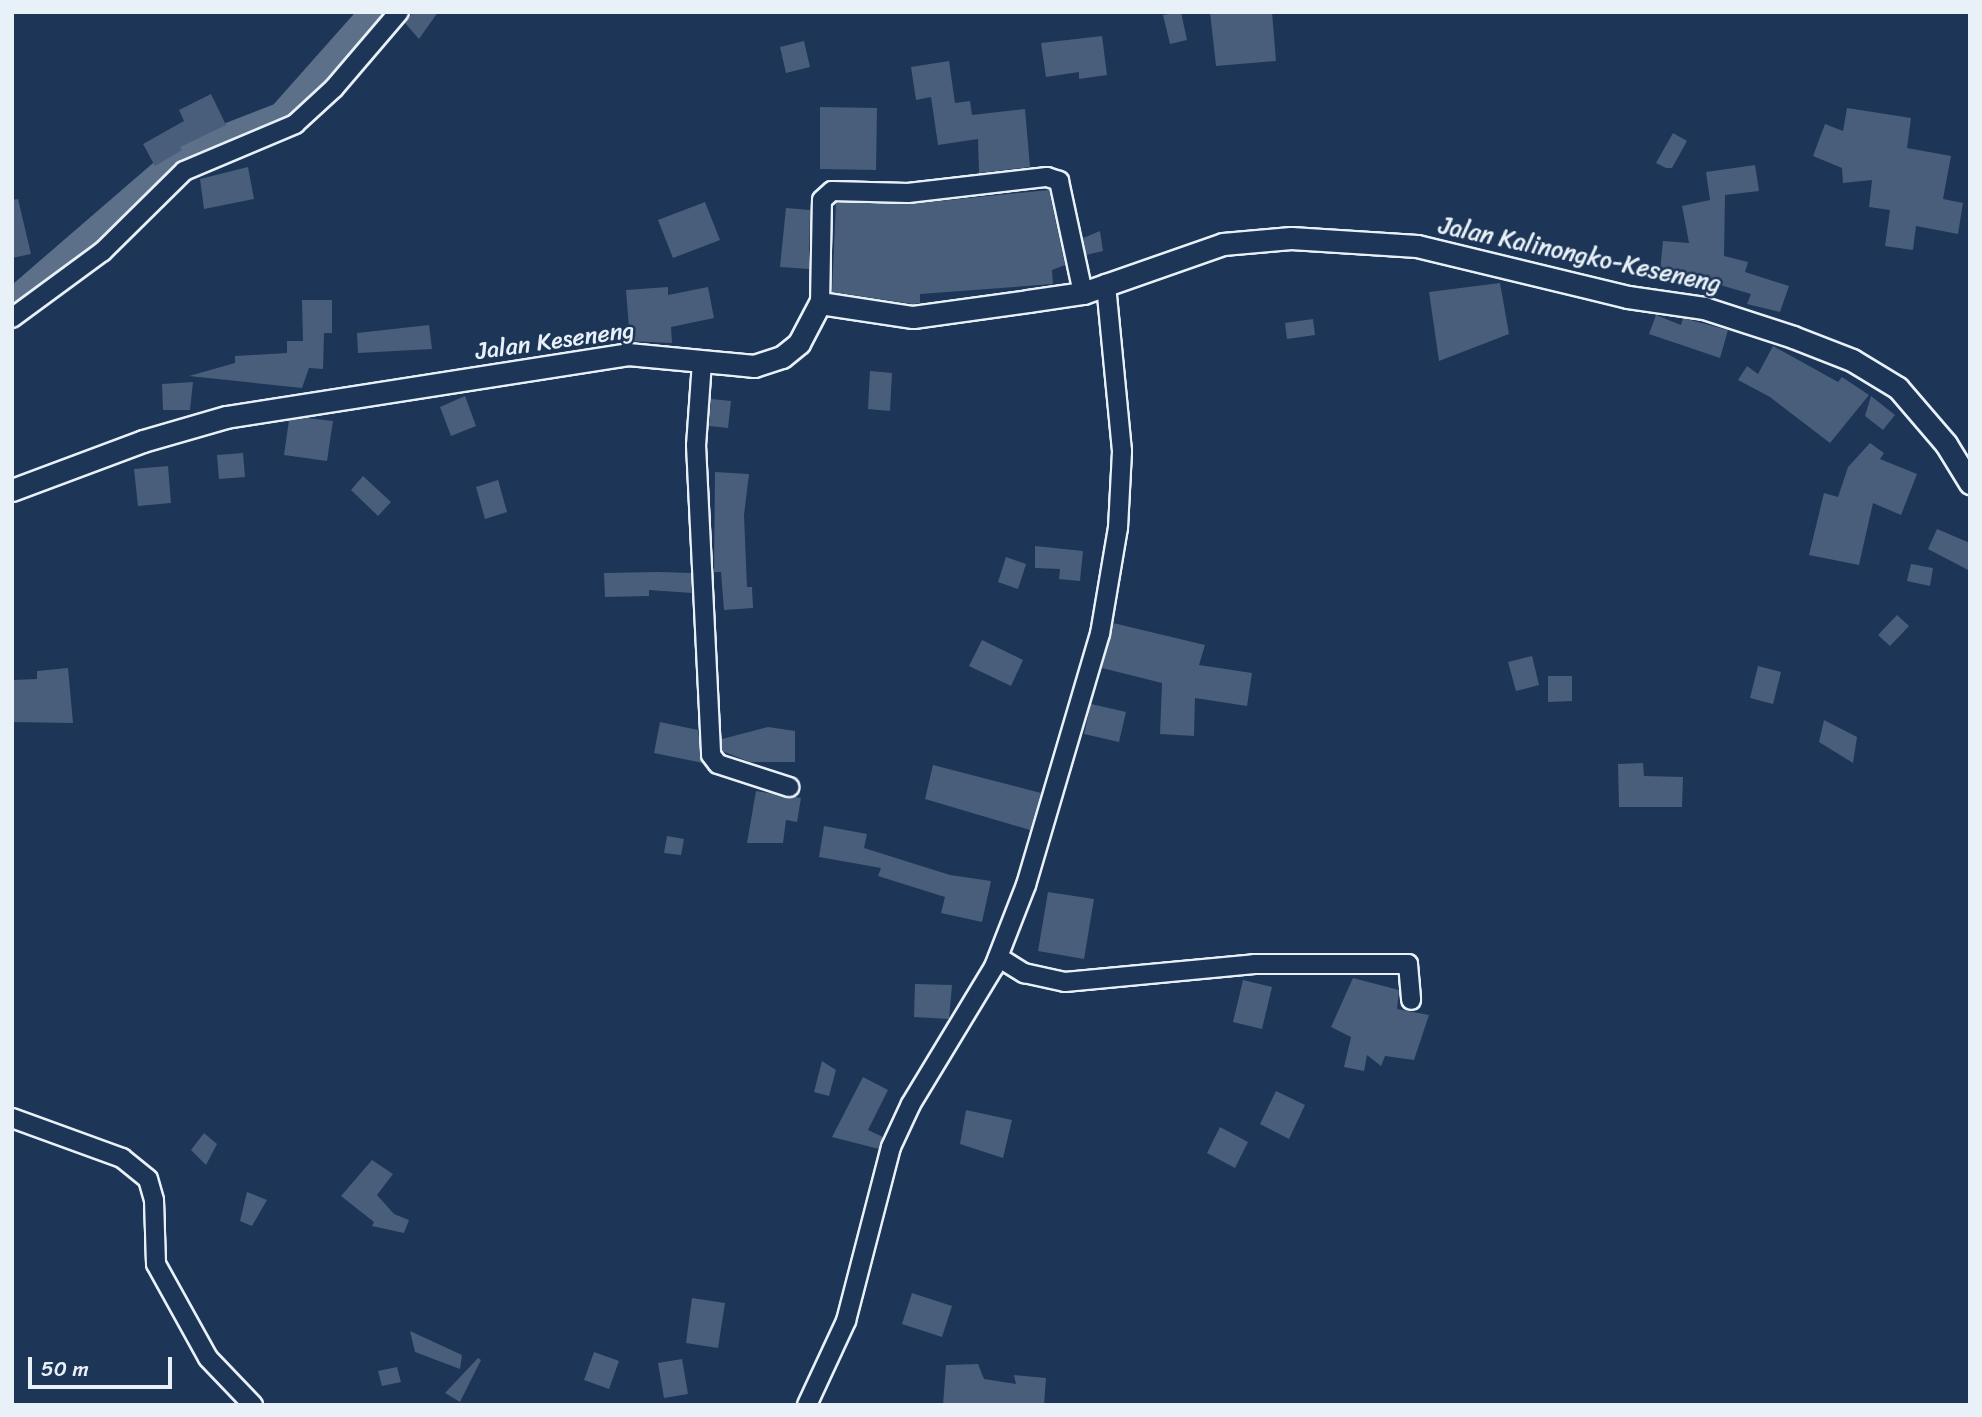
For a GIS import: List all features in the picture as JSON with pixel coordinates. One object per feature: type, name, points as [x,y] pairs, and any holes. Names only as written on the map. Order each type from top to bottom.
[{"type":"street","points":[[12,318],[102,252],[184,172],[295,124],[334,88],[399,12]]},
{"type":"street","points":[[1057,177],[1083,293],[913,317],[820,303],[822,200],[832,191],[908,193],[1057,177]]},
{"type":"street","name":"Jalan Kalinongko-Keseneng","points":[[1083,293],[1239,241],[1383,240],[1628,297],[1704,308],[1793,337],[1879,374],[1898,388],[1946,444],[1970,483]]},
{"type":"street","points":[[807,1405],[846,1321],[891,1147],[911,1104],[998,957],[1026,886],[1100,634],[1118,528],[1120,403],[1106,284]]},
{"type":"street","name":"Jalan Keseneng","points":[[12,490],[143,440],[226,417],[628,354],[754,366],[782,357],[804,337],[820,303]]},
{"type":"street","points":[[702,362],[696,445],[711,755],[718,764],[789,787]]},
{"type":"street","points":[[998,957],[1024,973],[1065,982],[1254,964],[1408,964],[1410,1000]]},
{"type":"street","points":[[12,1118],[122,1158],[149,1179],[154,1200],[152,1242],[160,1273],[208,1358],[253,1405]]},
{"type":"building","points":[[413,12],[438,12],[419,39],[405,23]]},
{"type":"building","points":[[1181,12],[1187,40],[1170,44],[1163,15]]},
{"type":"building","points":[[1210,12],[1272,12],[1276,61],[1216,66]]},
{"type":"building","points":[[1102,36],[1107,75],[1079,79],[1079,72],[1046,77],[1041,43]]},
{"type":"building","points":[[804,41],[810,67],[786,73],[780,47]]},
{"type":"building","points":[[949,61],[955,103],[970,101],[972,115],[1025,109],[1030,167],[979,173],[978,139],[938,145],[931,97],[916,100],[911,67]]},
{"type":"building","points":[[211,94],[226,125],[180,147],[182,150],[155,166],[143,144],[184,121],[179,110]]},
{"type":"building","points":[[820,107],[877,108],[876,170],[820,169]]},
{"type":"building","points":[[1847,108],[1911,118],[1907,148],[1951,156],[1943,199],[1963,203],[1958,234],[1916,226],[1913,250],[1885,246],[1890,210],[1869,207],[1872,180],[1843,183],[1842,168],[1813,156],[1825,124],[1843,131]]},
{"type":"building","points":[[1673,133],[1687,141],[1672,168],[1666,168],[1656,163]]},
{"type":"building","points":[[1755,165],[1759,191],[1725,195],[1724,256],[1748,262],[1745,272],[1789,286],[1780,312],[1747,304],[1751,294],[1710,282],[1659,281],[1663,241],[1689,243],[1682,206],[1710,200],[1706,172]]},
{"type":"building","points":[[248,167],[254,199],[204,209],[200,179]]},
{"type":"building","points":[[1049,190],[1065,265],[1052,270],[1053,284],[920,294],[920,303],[913,304],[832,292],[836,202],[909,204]]},
{"type":"building","points":[[18,199],[31,254],[12,258],[12,200]]},
{"type":"building","points":[[705,202],[720,240],[673,258],[658,220]]},
{"type":"building","points":[[786,208],[810,210],[809,269],[780,267]]},
{"type":"building","points":[[1100,231],[1103,251],[1086,255],[1083,238]]},
{"type":"building","points":[[1500,283],[1509,334],[1439,361],[1429,292]]},
{"type":"building","points":[[668,287],[668,295],[708,287],[714,318],[671,327],[672,343],[630,341],[626,290]]},
{"type":"building","points":[[302,300],[332,300],[332,333],[324,333],[323,369],[309,368],[302,388],[189,376],[235,363],[235,356],[287,353],[287,341],[303,341]]},
{"type":"building","points":[[1656,315],[1681,325],[1683,318],[1728,330],[1720,358],[1649,334]]},
{"type":"building","points":[[1313,319],[1315,335],[1287,339],[1285,323]]},
{"type":"building","points":[[429,325],[432,349],[358,353],[357,333]]},
{"type":"building","points":[[1773,346],[1838,382],[1842,377],[1869,395],[1830,443],[1770,397],[1738,380],[1747,366],[1758,374]]},
{"type":"building","points":[[870,371],[892,373],[890,411],[868,409]]},
{"type":"building","points":[[193,382],[190,410],[163,410],[162,384]]},
{"type":"building","points":[[465,396],[476,426],[451,436],[440,407]]},
{"type":"building","points":[[1871,396],[1895,415],[1883,430],[1865,416]]},
{"type":"building","points":[[711,399],[731,401],[728,428],[709,426]]},
{"type":"building","points":[[307,418],[333,421],[327,461],[284,455],[289,420]]},
{"type":"building","points":[[1870,443],[1884,453],[1880,459],[1917,474],[1901,515],[1873,503],[1859,565],[1809,555],[1824,493],[1838,497],[1848,467]]},
{"type":"building","points":[[243,453],[245,477],[219,479],[217,455]]},
{"type":"building","points":[[168,466],[171,503],[138,506],[134,469]]},
{"type":"building","points":[[715,472],[749,474],[744,515],[747,587],[752,587],[753,608],[724,610],[721,572],[714,572]]},
{"type":"building","points":[[363,476],[391,502],[378,516],[351,490]]},
{"type":"building","points":[[498,480],[507,512],[485,519],[476,487]]},
{"type":"building","points":[[1937,529],[1970,543],[1970,571],[1928,549]]},
{"type":"building","points":[[1035,546],[1083,551],[1080,581],[1059,579],[1060,569],[1035,568]]},
{"type":"building","points":[[1006,557],[1026,564],[1018,589],[998,582]]},
{"type":"building","points":[[1911,564],[1933,568],[1930,586],[1907,581]]},
{"type":"building","points":[[604,573],[691,573],[692,593],[649,590],[649,596],[605,597]]},
{"type":"building","points":[[1897,615],[1909,626],[1890,646],[1878,635]]},
{"type":"building","points":[[1113,623],[1205,645],[1199,665],[1252,673],[1247,706],[1195,698],[1194,736],[1160,734],[1162,683],[1102,668]]},
{"type":"building","points":[[982,640],[1023,660],[1011,686],[969,666]]},
{"type":"building","points":[[1532,656],[1539,685],[1516,691],[1508,662]]},
{"type":"building","points":[[1758,666],[1781,672],[1773,704],[1750,698]]},
{"type":"building","points":[[68,668],[73,723],[12,722],[12,680],[37,679],[37,671]]},
{"type":"building","points":[[1548,676],[1572,676],[1572,701],[1548,702]]},
{"type":"building","points":[[1091,704],[1126,712],[1119,742],[1084,734]]},
{"type":"building","points":[[1824,720],[1857,737],[1853,763],[1819,742]]},
{"type":"building","points":[[660,722],[698,730],[703,763],[654,753]]},
{"type":"building","points":[[768,727],[795,731],[795,762],[750,762],[722,751],[722,739]]},
{"type":"building","points":[[1643,763],[1644,776],[1683,777],[1682,807],[1619,807],[1618,764]]},
{"type":"building","points":[[933,765],[1041,793],[1030,830],[925,799]]},
{"type":"building","points":[[756,791],[801,798],[797,822],[786,820],[783,843],[747,843]]},
{"type":"building","points":[[824,826],[867,834],[864,848],[950,875],[991,881],[982,922],[941,913],[945,897],[878,876],[881,868],[819,857]]},
{"type":"building","points":[[667,836],[684,839],[681,855],[664,853]]},
{"type":"building","points":[[1048,892],[1094,899],[1084,959],[1038,951]]},
{"type":"building","points":[[1353,978],[1399,990],[1397,1009],[1429,1015],[1414,1060],[1385,1056],[1381,1066],[1367,1055],[1364,1071],[1344,1067],[1351,1037],[1331,1027]]},
{"type":"building","points":[[1243,980],[1272,987],[1262,1029],[1233,1022]]},
{"type":"building","points":[[915,984],[952,985],[949,1019],[914,1017]]},
{"type":"building","points":[[822,1061],[836,1070],[829,1096],[814,1092]]},
{"type":"building","points":[[863,1077],[888,1090],[868,1130],[883,1137],[879,1149],[832,1137]]},
{"type":"building","points":[[1276,1091],[1305,1105],[1289,1139],[1260,1124]]},
{"type":"building","points":[[966,1110],[1012,1120],[1003,1158],[960,1144]]},
{"type":"building","points":[[1220,1127],[1248,1142],[1235,1168],[1207,1153]]},
{"type":"building","points":[[204,1133],[217,1144],[206,1165],[191,1150]]},
{"type":"building","points":[[372,1160],[393,1174],[377,1195],[394,1214],[409,1220],[404,1233],[372,1226],[374,1222],[341,1196]]},
{"type":"building","points":[[247,1192],[267,1200],[252,1226],[240,1221]]},
{"type":"building","points":[[912,1293],[952,1306],[942,1337],[902,1324]]},
{"type":"building","points":[[692,1298],[725,1303],[718,1348],[686,1343]]},
{"type":"building","points":[[410,1331],[462,1355],[460,1369],[415,1352]]},
{"type":"building","points":[[594,1352],[619,1361],[609,1389],[584,1380]]},
{"type":"building","points":[[478,1358],[481,1360],[460,1402],[445,1393]]},
{"type":"building","points":[[682,1359],[688,1394],[664,1398],[658,1363]]},
{"type":"building","points":[[978,1364],[984,1379],[1016,1384],[1014,1375],[1046,1378],[1044,1405],[943,1405],[946,1365]]},
{"type":"building","points":[[397,1367],[401,1382],[382,1386],[378,1371]]},
{"type":"waterway","points":[[12,307],[187,156],[283,119],[378,12]]}]
